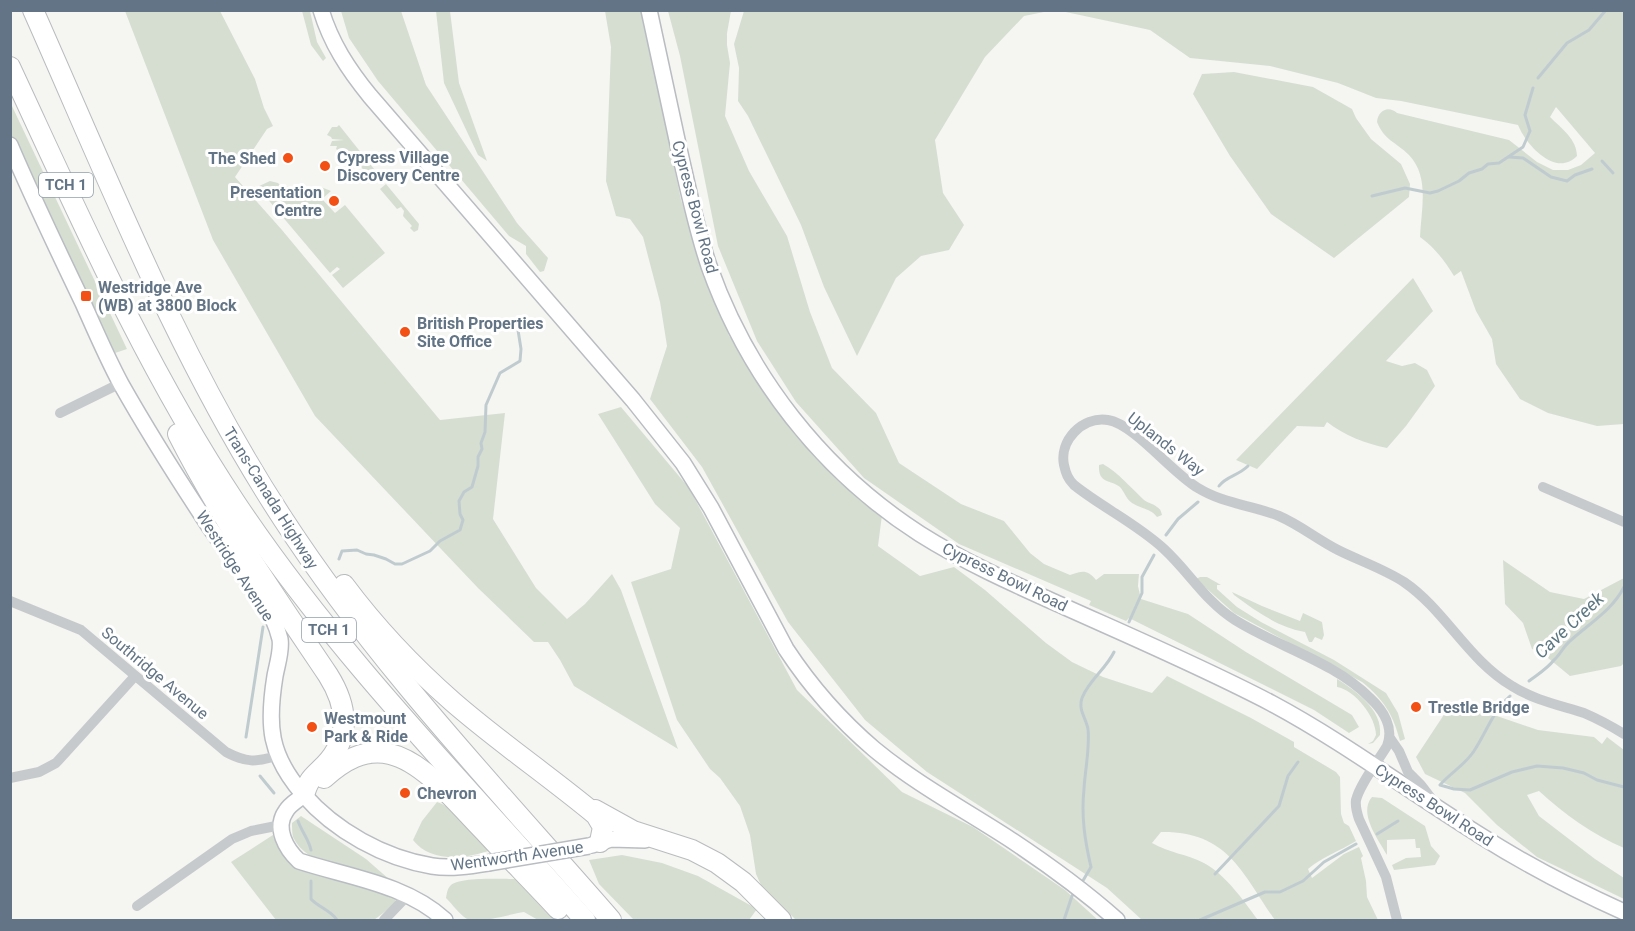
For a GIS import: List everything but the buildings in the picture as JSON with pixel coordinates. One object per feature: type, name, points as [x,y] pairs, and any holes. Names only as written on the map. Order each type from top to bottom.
[{"type":"highway","name":"Trans-Canada Highway","points":[[33,10],[154,285],[206,390],[283,519],[325,582],[419,702],[611,921]]},
{"type":"highway","name":"Trans-Canada Highway","points":[[10,67],[122,304],[195,438],[235,502],[303,597],[375,685],[585,921]]},
{"type":"highway","points":[[122,304],[146,370],[193,463],[244,549],[340,696],[344,720],[340,739],[332,757],[308,780],[304,795]]},
{"type":"highway","points":[[206,390],[317,550],[354,599],[393,644],[454,703],[601,821],[603,834],[595,844]]},
{"type":"highway","points":[[304,795],[336,767],[356,756],[378,752],[403,759],[441,787],[570,921]]},
{"type":"highway","points":[[575,798],[633,831],[704,856],[739,879],[781,921]]},
{"type":"street","points":[[321,10],[326,27],[339,54],[369,96],[633,400],[683,463],[711,508],[786,649],[835,712],[868,744],[897,767],[1041,860],[1118,921]]},
{"type":"street","name":"Cypress Bowl Road","points":[[649,10],[692,204],[708,264],[721,296],[741,340],[769,387],[825,456],[864,493],[892,515],[954,553],[1018,586],[1252,693],[1303,721],[1518,859],[1624,912]]},
{"type":"street","name":"Westridge Avenue","points":[[10,145],[121,383],[205,521],[273,620],[280,641],[270,715],[277,756],[304,795]]},
{"type":"street","points":[[60,413],[121,383]]},
{"type":"street","name":"Uplands Way","points":[[1439,809],[1404,767],[1399,751],[1390,738],[1388,724],[1383,713],[1360,688],[1326,667],[1234,620],[1200,590],[1156,542],[1068,479],[1063,462],[1065,446],[1074,432],[1086,424],[1101,420],[1122,426],[1171,469],[1199,489],[1235,504],[1281,517],[1337,549],[1404,582],[1490,670],[1513,687],[1536,698],[1604,722],[1624,734]]},
{"type":"street","points":[[1543,487],[1624,522]]},
{"type":"street","name":"Southridge Avenue","points":[[10,602],[81,630],[226,752],[242,761],[256,761],[277,756]]},
{"type":"street","points":[[10,778],[39,772],[56,763],[135,676]]},
{"type":"street","points":[[1390,738],[1357,798],[1356,809],[1386,877],[1397,921]]},
{"type":"street","points":[[304,795],[284,813],[280,825],[287,848],[299,861],[390,888],[432,908],[445,921]]},
{"type":"street","name":"Wentworth Avenue","points":[[304,795],[336,824],[364,842],[398,858],[434,866],[462,867],[634,839],[678,846]]},
{"type":"street","points":[[137,906],[232,839],[251,831],[280,825]]},
{"type":"street","points":[[384,921],[411,897]]},
{"type":"street","points":[[393,921],[411,897]]},
{"type":"shaded area","points":[[125,11],[220,11],[255,79],[264,108],[273,126],[267,129],[235,177],[440,420],[505,413],[493,519],[536,588],[567,619],[585,604],[612,574],[621,590],[678,749],[574,686],[548,642],[534,642],[478,588],[315,416],[213,240]]},
{"type":"shaded area","points":[[302,11],[310,11],[317,42],[326,58],[323,61],[311,45]]},
{"type":"shaded area","points":[[341,11],[401,11],[426,85],[517,223],[548,258],[544,271],[540,272],[526,254],[526,246],[509,236],[378,81],[349,38]]},
{"type":"shaded area","points":[[436,11],[450,11],[459,83],[487,161],[478,155],[444,83]]},
{"type":"shaded area","points":[[605,11],[642,11],[681,200],[729,336],[882,515],[878,546],[920,576],[954,567],[1072,662],[1103,677],[1152,693],[1167,676],[1294,742],[1294,747],[1336,772],[1340,777],[1341,814],[1356,841],[1308,869],[1312,878],[1344,854],[1359,847],[1363,856],[1361,858],[1367,897],[1378,920],[1275,920],[1242,871],[1218,847],[1184,834],[1161,832],[1152,843],[1198,860],[1212,868],[1234,889],[1258,920],[1142,920],[1107,888],[927,772],[865,720],[788,622],[702,467],[650,399],[667,346],[660,302],[643,237],[630,219],[616,216],[606,181],[611,47]]},
{"type":"shaded area","points":[[668,11],[731,11],[727,33],[730,63],[725,116],[749,171],[787,236],[810,312],[832,368],[876,413],[899,463],[961,504],[1004,521],[1030,553],[1044,564],[1070,575],[1087,573],[1096,580],[1104,574],[1139,574],[1138,586],[1141,599],[1188,614],[1246,652],[1352,715],[1359,727],[1349,733],[1314,710],[1129,618],[1126,621],[1089,605],[1091,601],[959,544],[864,478],[796,402],[757,341],[718,246],[680,56]]},
{"type":"shaded area","points":[[744,11],[1049,11],[1024,16],[985,57],[935,140],[943,193],[964,225],[949,250],[921,256],[896,278],[857,356],[824,287],[801,225],[748,116],[738,101],[739,68],[734,44]]},
{"type":"shaded area","points":[[1061,11],[1624,11],[1624,424],[1597,426],[1548,413],[1520,399],[1496,364],[1492,339],[1476,311],[1461,271],[1454,276],[1439,255],[1420,237],[1423,194],[1420,173],[1416,164],[1409,155],[1387,137],[1377,122],[1381,112],[1390,109],[1397,113],[1509,140],[1537,162],[1553,170],[1568,170],[1581,165],[1595,153],[1556,107],[1550,117],[1571,139],[1576,150],[1577,156],[1569,162],[1551,161],[1543,156],[1528,141],[1518,125],[1376,98],[1338,83],[1270,66],[1190,58],[1150,30]]},
{"type":"shaded area","points":[[1234,72],[1313,87],[1352,109],[1371,139],[1401,164],[1410,184],[1409,197],[1334,258],[1271,214],[1230,156],[1193,94],[1202,74]]},
{"type":"shaded area","points":[[11,104],[127,349],[115,353],[11,134]]},
{"type":"shaded area","points":[[339,125],[378,174],[372,180],[357,162],[350,168],[346,165],[345,156],[336,149],[337,146],[330,146],[332,141],[344,140],[332,139],[327,135],[332,127]]},
{"type":"shaded area","points":[[270,181],[281,186],[307,190],[317,190],[321,187],[331,191],[322,199],[335,213],[345,205],[385,253],[343,288],[332,275],[340,269],[337,267],[330,273],[265,196],[273,190],[270,187],[262,193],[257,187]]},
{"type":"shaded area","points":[[386,184],[419,224],[418,230],[414,232],[410,228],[412,226],[403,216],[404,211],[401,207],[397,209],[380,189]]},
{"type":"shaded area","points":[[1413,278],[1433,311],[1386,361],[1402,366],[1415,363],[1427,370],[1435,386],[1387,448],[1356,438],[1327,422],[1324,427],[1297,426],[1257,469],[1236,460]]},
{"type":"shaded area","points":[[621,407],[689,488],[797,690],[902,792],[973,827],[1065,890],[1098,920],[796,920],[761,885],[756,874],[750,835],[740,806],[720,778],[710,769],[677,720],[631,582],[671,569],[680,528],[655,504],[598,414]]},
{"type":"shaded area","points":[[1103,464],[1144,500],[1158,508],[1162,515],[1157,517],[1132,503],[1120,487],[1105,480],[1099,471],[1099,465]]},
{"type":"shaded area","points":[[1503,560],[1550,592],[1584,599],[1624,578],[1624,663],[1621,666],[1570,676],[1542,653],[1532,649],[1523,623],[1505,604]]},
{"type":"shaded area","points":[[1207,577],[1221,585],[1217,585],[1217,589],[1237,607],[1261,622],[1334,660],[1386,693],[1398,713],[1405,739],[1400,741],[1387,708],[1362,682],[1234,613],[1196,579]]},
{"type":"shaded area","points":[[1232,592],[1300,621],[1303,613],[1322,622],[1324,635],[1322,640],[1315,637],[1312,642],[1309,642],[1305,632],[1267,618]]},
{"type":"shaded area","points":[[1337,679],[1360,695],[1373,709],[1380,726],[1380,735],[1373,743],[1368,744],[1376,735],[1372,720],[1363,705],[1351,693],[1337,687]]},
{"type":"shaded area","points":[[1465,705],[1538,730],[1594,737],[1602,744],[1607,737],[1624,750],[1624,848],[1579,823],[1539,791],[1527,795],[1539,816],[1624,878],[1624,899],[1537,857],[1497,825],[1465,793],[1425,774],[1416,757],[1449,707]]},
{"type":"shaded area","points":[[1372,797],[1382,798],[1425,826],[1431,846],[1440,856],[1435,865],[1394,870],[1392,865],[1406,858],[1421,857],[1420,848],[1416,848],[1415,839],[1387,840],[1387,855],[1368,818],[1368,803]]},
{"type":"shaded area","points":[[437,802],[459,816],[491,850],[460,857],[449,857],[429,853],[420,847],[413,840],[422,821]]},
{"type":"shaded area","points":[[301,816],[366,859],[390,880],[336,867],[310,855],[293,837],[292,823]]},
{"type":"shaded area","points":[[276,833],[286,856],[306,871],[391,893],[396,898],[395,904],[374,920],[276,920],[231,862]]},
{"type":"shaded area","points":[[622,855],[662,863],[698,876],[757,909],[749,920],[634,920],[599,884],[589,860]]},
{"type":"shaded area","points":[[516,879],[528,882],[565,920],[538,920],[524,912],[486,920],[472,920],[464,917],[446,898],[449,888],[456,882]]},
{"type":"waterway","points":[[1538,78],[1567,43],[1589,30],[1606,10]]},
{"type":"waterway","points":[[1372,196],[1405,188],[1430,193],[1438,191],[1488,164],[1499,163],[1523,147],[1530,131],[1525,115],[1533,88]]},
{"type":"waterway","points":[[1509,157],[1523,158],[1551,177],[1567,181],[1575,175],[1592,169]]},
{"type":"waterway","points":[[1602,161],[1613,173]]},
{"type":"waterway","points":[[339,559],[342,551],[357,550],[395,564],[402,564],[430,551],[440,541],[460,530],[463,520],[459,501],[464,492],[472,487],[478,466],[478,457],[485,432],[486,405],[500,373],[520,361],[518,330]]},
{"type":"waterway","points":[[1219,486],[1248,466]]},
{"type":"waterway","points":[[1166,535],[1178,519],[1198,502]]},
{"type":"waterway","points":[[1129,622],[1142,593],[1142,577],[1154,555]]},
{"type":"waterway","name":"Cave Creek","points":[[1529,681],[1548,666],[1567,644],[1606,610],[1624,587]]},
{"type":"waterway","points":[[246,737],[263,627]]},
{"type":"waterway","points":[[1081,884],[1091,867],[1083,819],[1088,729],[1081,702],[1089,686],[1114,652]]},
{"type":"waterway","points":[[1510,696],[1494,715],[1470,756],[1440,785],[1470,790],[1512,772],[1537,766],[1563,768],[1584,773],[1597,780],[1624,787]]},
{"type":"waterway","points":[[1215,874],[1279,806],[1288,776],[1298,762]]},
{"type":"waterway","points":[[260,776],[274,793]]},
{"type":"waterway","points":[[298,821],[311,850]]},
{"type":"waterway","name":"Cave Creek","points":[[1377,834],[1398,821]]},
{"type":"waterway","name":"Cave Creek","points":[[1200,920],[1265,892],[1280,892],[1303,881],[1324,862],[1356,844]]},
{"type":"waterway","points":[[311,881],[311,899],[337,920]]},
{"type":"waterway","points":[[1064,920],[1075,891]]},
{"type":"place","name":"The Shed","points":[[288,158]]},
{"type":"place","name":"Cypress Village Discovery Centre","points":[[325,166]]},
{"type":"place","name":"Presentation Centre","points":[[334,201]]},
{"type":"place","name":"Westridge Ave (WB) at 3800 Block","points":[[86,296]]},
{"type":"place","name":"British Properties Site Office","points":[[405,332]]},
{"type":"place","name":"Trestle Bridge","points":[[1416,707]]},
{"type":"place","name":"Westmount Park & Ride","points":[[312,727]]},
{"type":"place","name":"Chevron","points":[[405,793]]}]
